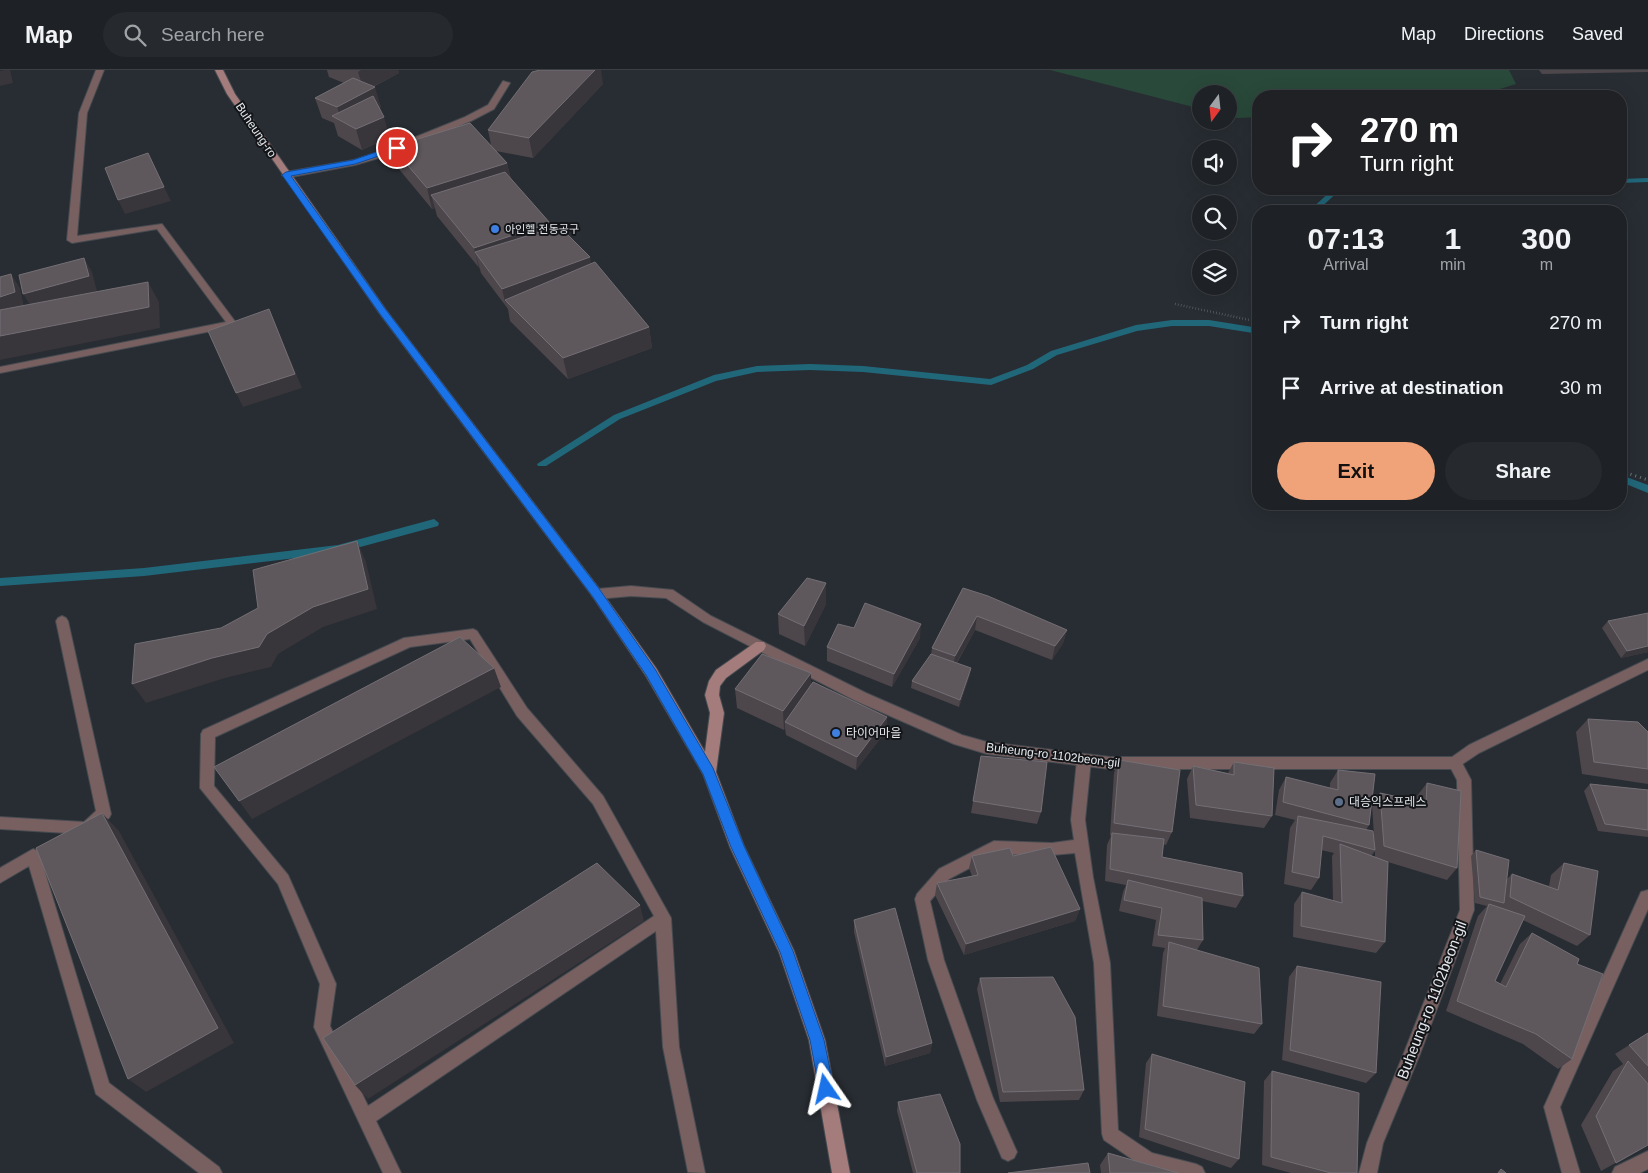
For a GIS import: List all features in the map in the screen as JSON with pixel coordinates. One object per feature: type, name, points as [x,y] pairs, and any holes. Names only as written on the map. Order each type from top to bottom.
[{"type":"main road","name":"Buheung-ro","points":[[219,70],[231,94],[383,312],[596,594],[651,672],[709,772],[737,847],[786,951],[817,1040],[840,1173]]},
{"type":"main road","points":[[709,772],[717,713],[712,695],[714,685],[721,674],[760,646]]},
{"type":"street","points":[[0,370],[232,324],[159,226],[72,240],[83,113],[100,70]]},
{"type":"street","points":[[286,175],[355,162],[379,155],[468,119],[491,107],[506,83]]},
{"type":"street","name":"Buheung-ro 1102beon-gil","points":[[596,594],[631,591],[669,593],[707,619],[861,697],[959,740],[987,748],[1120,764],[1456,762],[1464,780],[1467,910],[1412,1054],[1375,1143],[1368,1173]]},
{"type":"street","points":[[59,842],[104,814],[62,621]]},
{"type":"street","points":[[392,1173],[322,1027],[328,984],[283,880],[207,788],[208,734],[408,642],[473,634],[522,712],[598,800],[663,918],[671,1047],[694,1173]]},
{"type":"street","points":[[1456,762],[1474,749],[1648,664]]},
{"type":"street","points":[[1084,760],[1078,820],[1102,963],[1110,1134],[1148,1161],[1196,1173]]},
{"type":"street","points":[[0,823],[84,828]]},
{"type":"street","points":[[1008,1152],[985,1100],[936,960],[922,899],[944,874],[994,847],[1052,848],[1082,846]]},
{"type":"street","points":[[0,876],[37,854],[102,1088],[212,1173]]},
{"type":"street","points":[[1571,1173],[1552,1107],[1648,896]]},
{"type":"street","points":[[365,1118],[663,918]]},
{"type":"street","points":[[1621,1173],[1648,1160]]},
{"type":"path","points":[[1175,304],[1252,320]]},
{"type":"path","points":[[1627,473],[1648,480]]},
{"type":"green space","points":[[1050,70],[1509,70],[1516,84],[1496,90],[1252,90],[1252,117],[1238,118],[1238,85],[1192,85],[1192,107]]},
{"type":"building","points":[[540,70],[595,70],[529,138],[488,130],[532,72]]},
{"type":"building","points":[[353,78],[375,87],[337,107],[315,98]]},
{"type":"building","points":[[373,96],[384,117],[356,129],[332,116]]},
{"type":"building","points":[[470,123],[507,163],[427,188],[392,147]]},
{"type":"building","points":[[148,153],[164,187],[118,200],[105,168]]},
{"type":"building","points":[[505,172],[550,223],[474,248],[431,195]]},
{"type":"building","points":[[559,226],[590,257],[502,289],[475,252]]},
{"type":"building","points":[[84,258],[89,276],[23,294],[19,275]]},
{"type":"building","points":[[595,262],[649,327],[563,358],[505,300]]},
{"type":"building","points":[[11,274],[15,292],[0,297],[0,277]]},
{"type":"building","points":[[148,282],[149,307],[0,336],[0,310]]},
{"type":"building","points":[[269,309],[295,374],[236,393],[208,331]]},
{"type":"building","points":[[357,541],[368,589],[313,607],[267,634],[259,647],[212,658],[132,684],[135,644],[221,628],[258,608],[253,570]]},
{"type":"building","points":[[807,578],[826,583],[804,626],[778,614]]},
{"type":"building","points":[[963,588],[988,596],[1067,630],[1055,646],[977,616],[955,656],[932,648]]},
{"type":"building","points":[[865,603],[921,624],[894,674],[827,647],[838,624],[854,628]]},
{"type":"building","points":[[1648,613],[1648,646],[1627,651],[1608,621]]},
{"type":"building","points":[[460,637],[494,668],[239,801],[214,767]]},
{"type":"building","points":[[762,654],[811,673],[783,711],[735,689]]},
{"type":"building","points":[[931,654],[971,668],[960,700],[912,681]]},
{"type":"building","name":"타이어마을","points":[[813,682],[887,717],[857,757],[785,722]]},
{"type":"building","points":[[1588,719],[1638,722],[1648,732],[1648,769],[1594,762]]},
{"type":"building","points":[[981,756],[1047,762],[1041,812],[973,801]]},
{"type":"building","points":[[1119,760],[1180,770],[1172,832],[1114,823]]},
{"type":"building","points":[[1234,762],[1274,768],[1272,816],[1196,805],[1193,766],[1234,775]]},
{"type":"building","points":[[1338,770],[1375,774],[1369,825],[1283,802],[1286,777],[1338,790]]},
{"type":"building","points":[[1427,783],[1461,791],[1457,868],[1384,846],[1380,793],[1426,803]]},
{"type":"building","points":[[1590,784],[1648,790],[1648,830],[1605,824]]},
{"type":"building","points":[[102,813],[218,1028],[128,1079],[36,848]]},
{"type":"building","points":[[1298,816],[1373,831],[1375,850],[1323,836],[1319,878],[1292,872]]},
{"type":"building","points":[[1112,833],[1164,839],[1162,857],[1242,873],[1243,896],[1110,869]]},
{"type":"building","points":[[1340,844],[1388,862],[1385,942],[1301,926],[1302,892],[1342,903]]},
{"type":"building","points":[[1051,847],[1080,909],[966,944],[937,883],[978,875],[972,856],[1010,848],[1013,856]]},
{"type":"building","points":[[1476,850],[1509,860],[1504,903],[1480,897]]},
{"type":"building","points":[[597,863],[640,905],[355,1085],[323,1038]]},
{"type":"building","points":[[1564,863],[1598,871],[1590,935],[1510,897],[1512,874],[1558,890]]},
{"type":"building","points":[[1128,880],[1202,898],[1203,940],[1158,935],[1162,908],[1124,900]]},
{"type":"building","points":[[1489,904],[1525,916],[1495,981],[1506,987],[1532,933],[1579,959],[1577,964],[1603,974],[1572,1059],[1536,1034],[1457,1001]]},
{"type":"building","points":[[895,908],[932,1043],[886,1057],[854,920]]},
{"type":"building","points":[[1169,942],[1259,968],[1262,1024],[1163,1006]]},
{"type":"building","points":[[1297,966],[1381,982],[1376,1073],[1290,1050]]},
{"type":"building","points":[[1053,977],[1075,1017],[1084,1090],[1003,1092],[980,978]]},
{"type":"building","points":[[1648,1033],[1648,1066],[1629,1045]]},
{"type":"building","points":[[1152,1054],[1245,1082],[1239,1159],[1145,1129]]},
{"type":"building","points":[[1628,1061],[1648,1084],[1648,1145],[1616,1163],[1596,1116]]},
{"type":"building","points":[[1272,1071],[1359,1093],[1357,1173],[1331,1173],[1271,1157]]},
{"type":"building","points":[[940,1094],[960,1144],[960,1173],[917,1173],[898,1102]]},
{"type":"building","points":[[1108,1153],[1178,1173],[1110,1173]]},
{"type":"building","points":[[1088,1163],[1090,1173],[1008,1173]]},
{"type":"building","points":[[1501,1169],[1506,1173],[1498,1173]]},
{"type":"waterway","points":[[1627,181],[1648,180]]},
{"type":"waterway","points":[[1320,205],[1330,195]]},
{"type":"waterway","points":[[542,464],[617,417],[714,378],[757,369],[810,367],[863,369],[991,382],[1030,367],[1054,353],[1136,328],[1172,323],[1209,323],[1252,330]]},
{"type":"waterway","points":[[1627,480],[1648,489]]},
{"type":"waterway","points":[[0,582],[144,572],[338,549],[434,523]]},
{"type":"place","name":"아인헬 전동공구","points":[[495,229]]},
{"type":"place","name":"타이어마을","points":[[836,733]]},
{"type":"place","name":"대승익스프레스","points":[[1339,802]]},
{"type":"route","points":[[397,148],[355,162],[286,175],[383,312],[596,594],[651,672],[709,772],[737,847],[786,951],[817,1040],[826,1089]]}]
